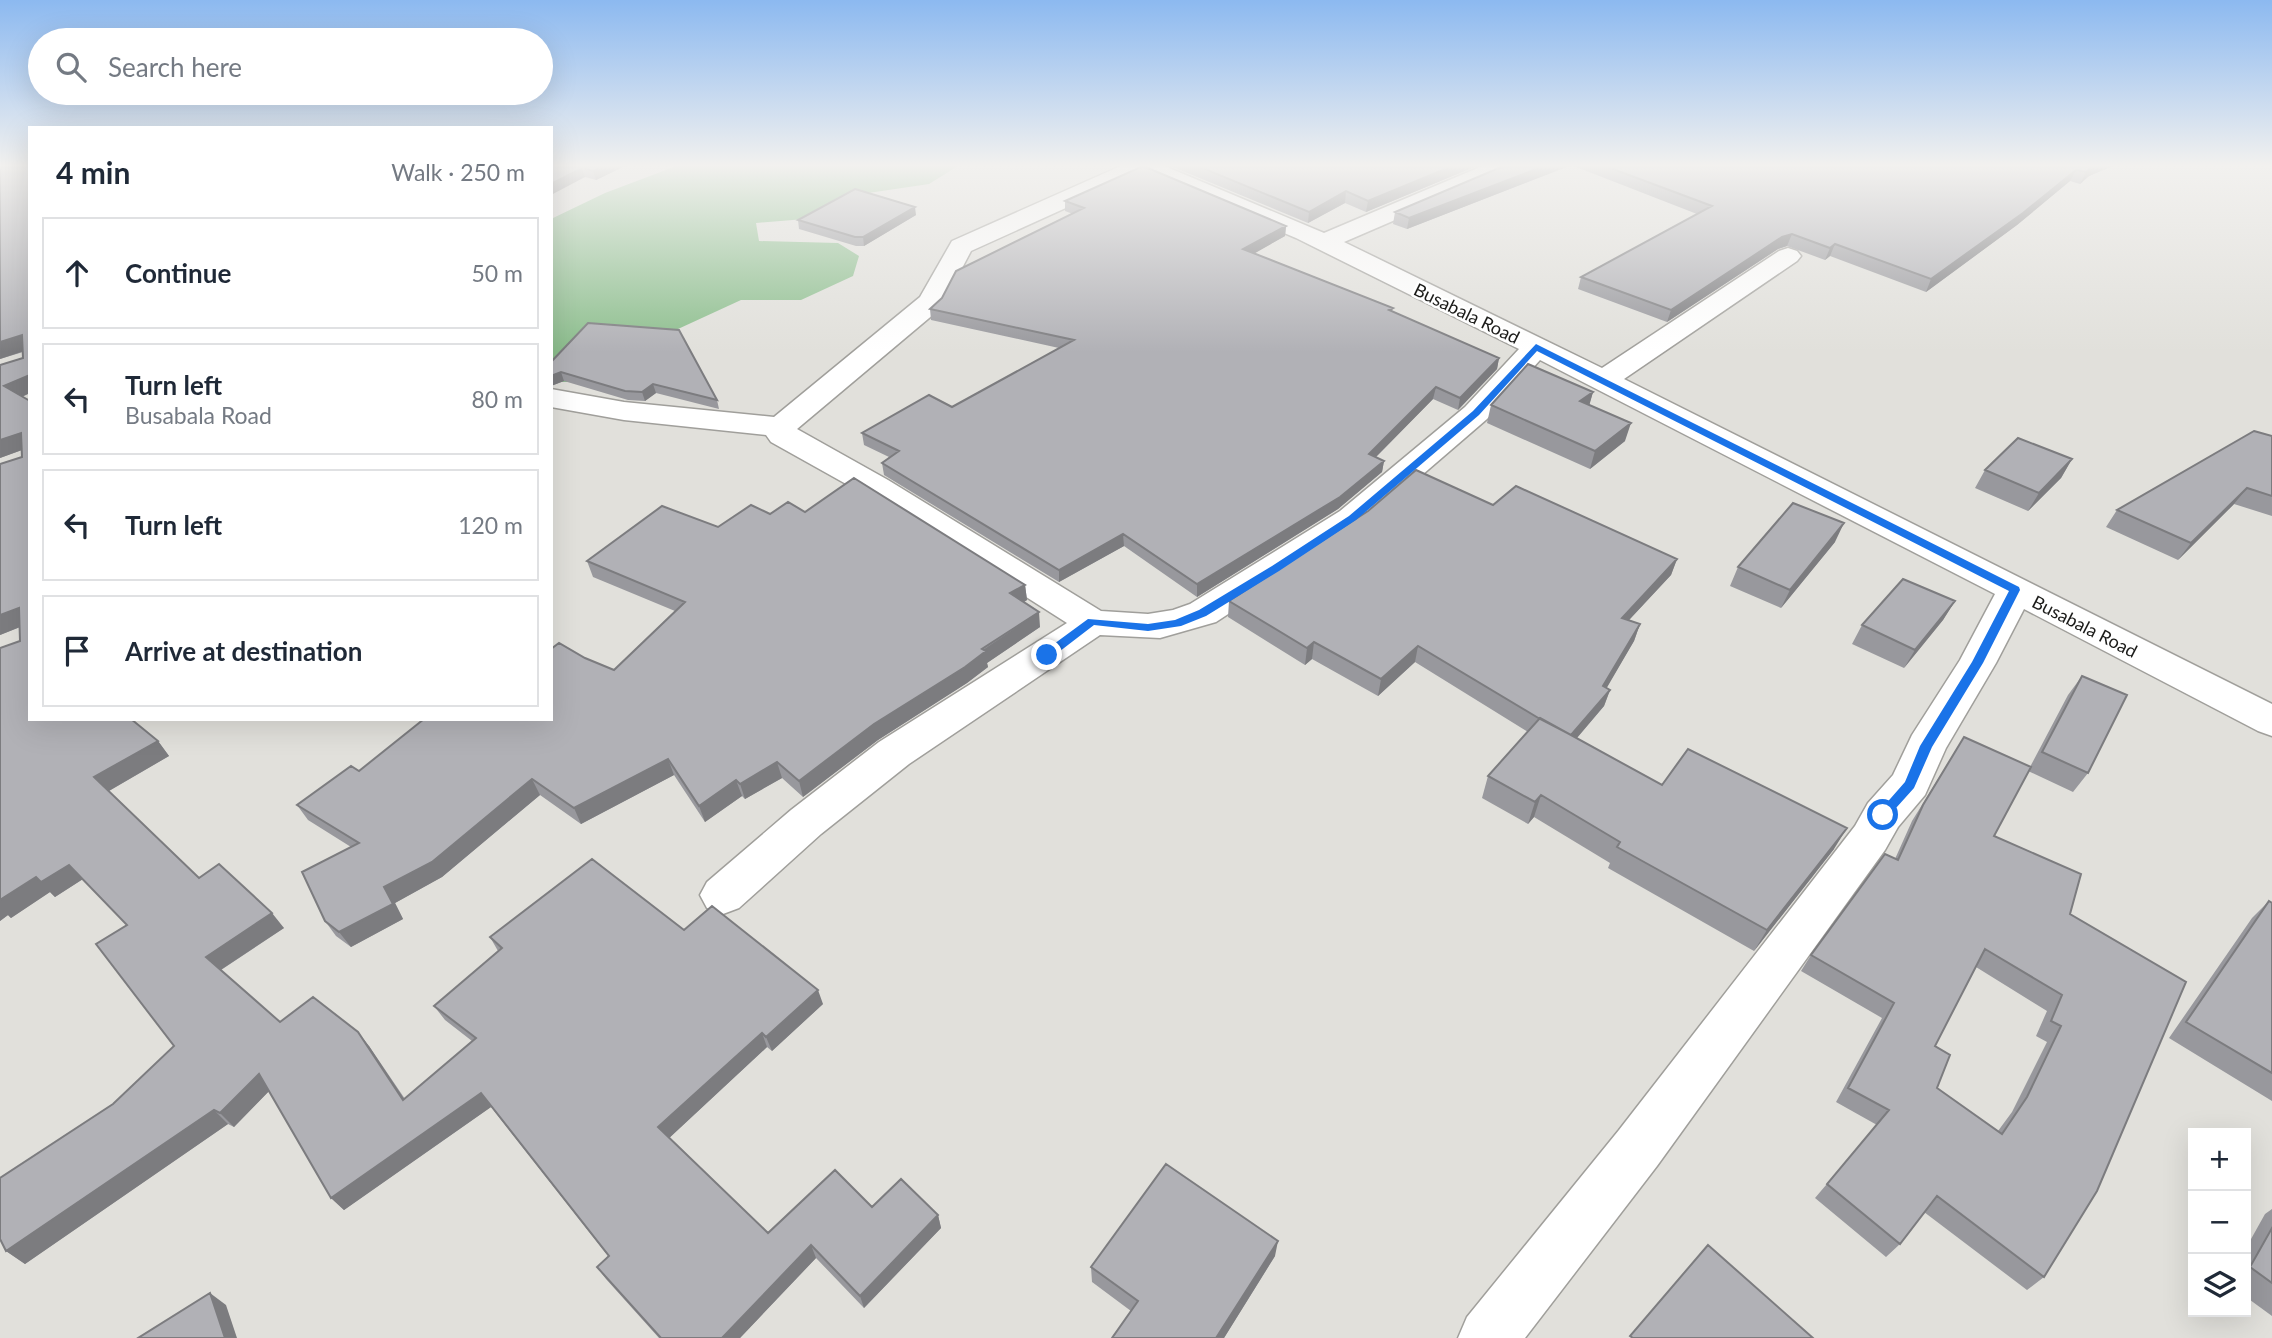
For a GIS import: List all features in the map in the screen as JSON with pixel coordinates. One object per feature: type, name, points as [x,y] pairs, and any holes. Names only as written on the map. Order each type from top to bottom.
[{"type":"street","points":[[553,398],[624,411],[781,428],[930,302],[961,246],[1002,227]]},
{"type":"street","name":"Busabala Road","points":[[1291,227],[1604,380],[2272,721]]},
{"type":"street","points":[[1323,242],[1357,227]]},
{"type":"street","points":[[1604,380],[1788,256]]},
{"type":"street","points":[[781,428],[782,435],[876,487],[1092,622],[1148,628],[1177,623],[1203,613],[1352,518],[1476,413],[1536,347]]},
{"type":"street","points":[[1488,1338],[1638,1148],[1870,838],[1883,815],[1910,785],[1926,746],[1977,663],[2015,590]]},
{"type":"street","points":[[723,895],[806,822],[894,753],[1077,635],[1092,622]]},
{"type":"green space","points":[[553,227],[757,227],[759,241],[838,243],[859,256],[853,276],[801,300],[741,300],[628,352],[598,382],[553,382]]},
{"type":"building","points":[[0,227],[28,227],[28,376],[4,386],[28,400],[28,721],[133,721],[158,741],[94,777],[199,878],[219,864],[272,913],[206,957],[280,1022],[313,997],[358,1032],[403,1100],[476,1038],[434,1006],[502,948],[490,937],[592,859],[684,930],[712,906],[818,990],[766,1037],[762,1033],[658,1127],[768,1233],[835,1170],[872,1207],[901,1179],[938,1215],[860,1296],[811,1245],[722,1338],[661,1338],[597,1267],[609,1256],[481,1093],[331,1198],[259,1074],[220,1113],[214,1110],[6,1251],[0,1239],[0,1178],[113,1104],[174,1046],[96,944],[127,925],[69,865],[41,882],[36,877],[0,900],[0,648],[20,641],[19,608],[0,615],[0,464],[22,457],[21,433],[0,440],[0,365],[23,358],[22,335],[0,342]]},
{"type":"building","points":[[823,227],[880,227],[863,237]]},
{"type":"building","points":[[1045,227],[1283,227],[1243,249],[1393,308],[1389,310],[1499,358],[1460,398],[1436,387],[1369,454],[1384,461],[1340,497],[1197,584],[1123,534],[1059,570],[882,463],[899,451],[862,433],[929,395],[952,407],[1074,340],[930,309],[942,298],[956,271]]},
{"type":"building","points":[[1672,227],[2003,227],[1931,279],[1835,244],[1830,248],[1792,234],[1782,237],[1671,310],[1581,277]]},
{"type":"building","points":[[588,323],[679,330],[717,400],[653,384],[642,392],[625,391],[561,372],[553,375],[553,360]]},
{"type":"building","points":[[1528,364],[1593,392],[1580,401],[1631,423],[1595,451],[1491,405]]},
{"type":"building","points":[[2254,431],[2272,436],[2272,496],[2247,488],[2191,543],[2117,510]]},
{"type":"building","points":[[2018,438],[2072,459],[2039,493],[1985,470]]},
{"type":"building","points":[[1416,470],[1493,505],[1516,486],[1677,559],[1622,618],[1640,624],[1603,686],[1610,690],[1571,735],[1418,646],[1381,679],[1314,642],[1307,648],[1229,601],[1368,511]]},
{"type":"building","points":[[854,478],[1025,585],[1010,593],[1039,612],[982,649],[986,651],[965,667],[874,724],[799,781],[777,762],[740,784],[736,780],[699,806],[668,759],[574,808],[532,779],[432,862],[384,887],[393,904],[339,932],[325,921],[302,872],[359,843],[297,805],[351,766],[359,771],[422,721],[553,721],[553,648],[559,643],[614,670],[685,602],[587,561],[662,506],[718,527],[751,505],[770,514],[788,502],[805,512]]},
{"type":"building","points":[[1793,503],[1844,523],[1790,590],[1738,567]]},
{"type":"building","points":[[1903,579],[1955,601],[1915,650],[1862,625]]},
{"type":"building","points":[[2082,676],[2127,695],[2088,773],[2042,752]]},
{"type":"building","points":[[1540,718],[1662,785],[1688,749],[1847,828],[1767,930],[1617,847],[1620,842],[1541,795],[1535,802],[1488,776]]},
{"type":"building","points":[[1964,737],[2031,767],[1994,836],[2081,874],[2070,914],[2186,982],[2097,1191],[2044,1277],[1937,1196],[1900,1244],[1827,1184],[1889,1110],[1848,1088],[1894,1003],[1811,955],[1885,854],[1898,860],[1923,805]],"holes":[[[1985,949],[2062,995],[2051,1021],[2061,1026],[2027,1097],[2002,1134],[1937,1088],[1950,1055],[1935,1046]]]},
{"type":"building","points":[[2269,901],[2272,903],[2272,1073],[2186,1022]]},
{"type":"building","points":[[1166,1164],[1278,1241],[1216,1338],[1112,1338],[1138,1301],[1091,1267]]},
{"type":"building","points":[[2272,1228],[2272,1283],[2251,1265]]},
{"type":"building","points":[[1708,1245],[1813,1338],[1630,1336]]},
{"type":"building","points":[[210,1293],[225,1338],[138,1338]]},
{"type":"route","points":[[1047,655],[1092,622],[1148,628],[1177,623],[1203,613],[1275,568],[1352,518],[1476,413],[1498,392],[1536,347],[2015,590],[1977,663],[1926,746],[1910,785],[1883,815]]}]
